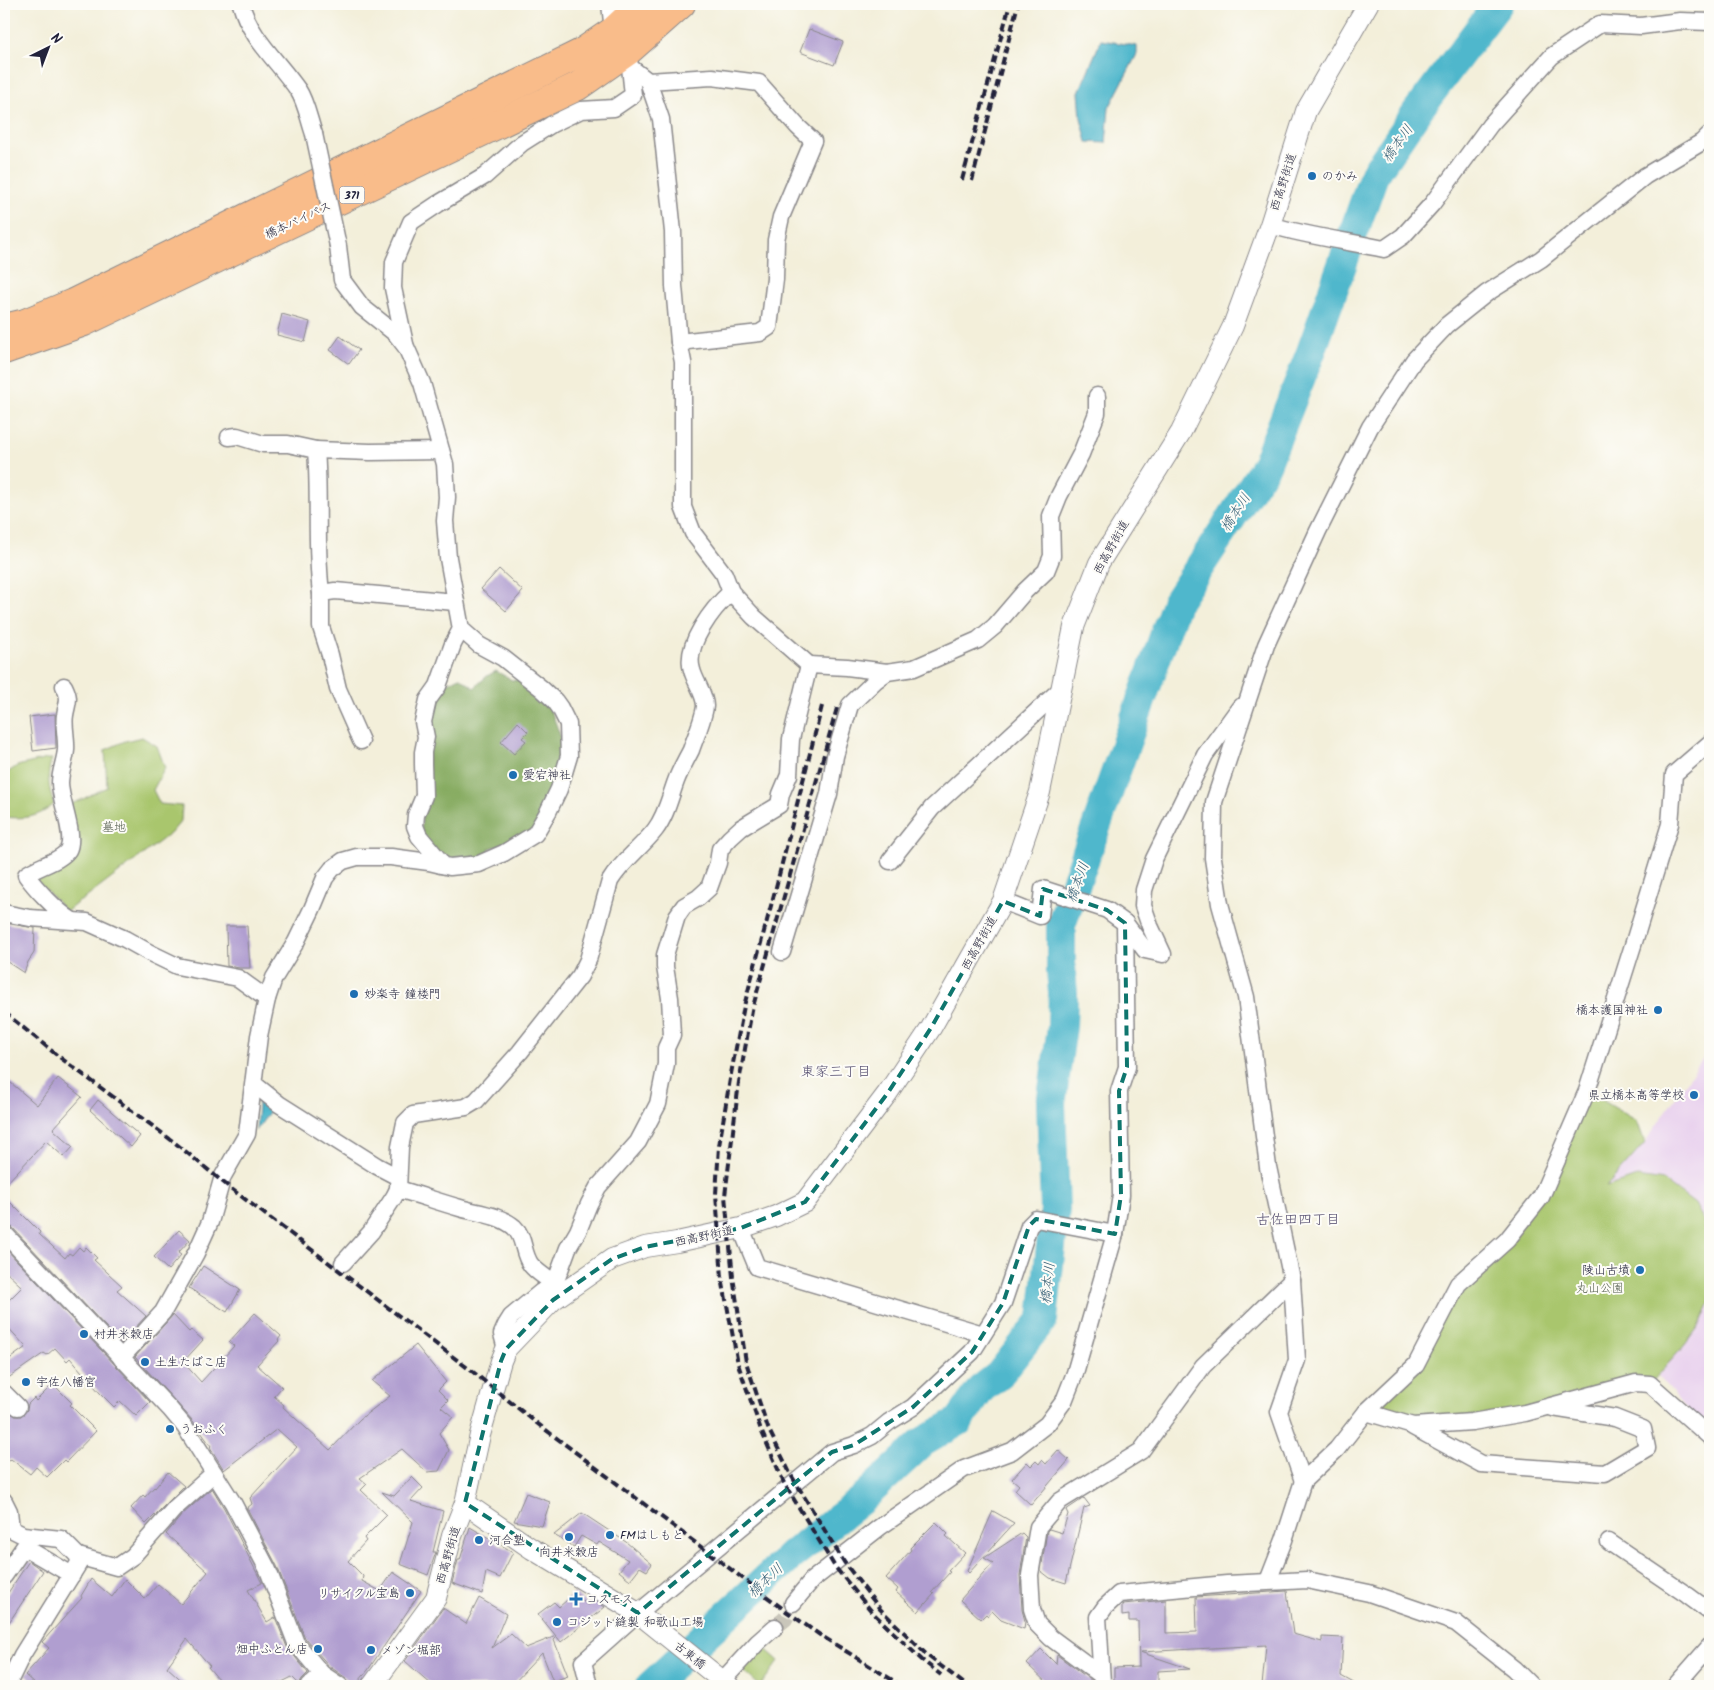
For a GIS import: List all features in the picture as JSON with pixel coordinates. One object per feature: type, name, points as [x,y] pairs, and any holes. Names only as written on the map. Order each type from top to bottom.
[{"type":"highway","name":"橋本バイパス","points":[[624,50],[642,4]]},
{"type":"highway","name":"橋本バイパス","points":[[4,350],[84,322],[578,86],[681,4]]},
{"type":"highway","name":"橋本バイパス","points":[[4,328],[25,322],[73,303],[580,54],[624,50]]},
{"type":"street","points":[[241,4],[245,19],[250,27],[299,93],[314,134],[338,246],[342,280],[362,307],[396,334],[406,346]]},
{"type":"street","points":[[122,1358],[163,1312],[196,1253],[210,1222],[223,1176],[247,1134],[259,1036],[267,999],[274,978],[304,926],[325,878],[332,869],[343,861],[357,857],[391,857],[450,867],[479,864],[504,853],[535,834],[559,789],[569,756],[568,724],[560,708],[541,688],[503,658],[479,645],[461,629],[448,558],[445,521],[447,497],[445,464],[422,384],[406,346],[393,288],[394,262],[411,222],[484,176],[522,144],[552,124],[581,110],[614,108],[632,95],[624,50],[610,4]]},
{"type":"street","name":"西高野街道","points":[[372,1686],[436,1598],[452,1536],[465,1503],[467,1487],[500,1361],[506,1349],[553,1300],[555,1292],[612,1259],[645,1247],[741,1228],[776,1216],[805,1202],[887,1094],[931,1028],[1003,901],[1040,792],[1074,628],[1099,563],[1181,432],[1234,326],[1270,225],[1306,111],[1368,4]]},
{"type":"street","points":[[1270,225],[1299,234],[1325,237],[1384,249],[1403,236],[1432,204],[1490,125],[1552,56],[1563,47],[1600,24],[1641,26],[1680,21],[1710,22]]},
{"type":"street","points":[[624,50],[648,81],[661,119],[673,232],[674,286],[679,342],[683,362],[682,507],[693,533],[724,574],[731,592],[754,617],[809,664],[887,672],[914,668],[978,640],[995,626],[1025,591],[1046,571],[1052,556],[1050,516],[1081,454],[1097,413],[1097,396]]},
{"type":"street","points":[[648,81],[712,77],[759,83],[813,141],[781,217],[776,240],[776,279],[769,327],[760,333],[679,342]]},
{"type":"street","points":[[1303,1481],[1279,1412],[1296,1360],[1292,1280],[1268,1167],[1246,997],[1220,904],[1213,858],[1214,802],[1266,645],[1318,531],[1370,427],[1414,360],[1447,325],[1487,293],[1541,259],[1645,176],[1702,142],[1710,134]]},
{"type":"street","points":[[229,437],[237,436],[263,444],[288,444],[316,450],[370,452],[441,451]]},
{"type":"street","points":[[316,450],[319,511],[317,557],[321,593],[321,627],[338,689],[361,741]]},
{"type":"street","points":[[321,593],[335,591],[455,602]]},
{"type":"street","points":[[343,1263],[371,1232],[394,1197],[398,1183],[400,1147],[405,1123],[413,1115],[466,1107],[476,1101],[520,1052],[580,976],[588,960],[610,881],[617,870],[649,837],[660,822],[690,750],[704,714],[705,704],[692,670],[690,660],[693,645],[708,619],[723,599],[731,592]]},
{"type":"street","points":[[441,865],[440,861],[419,836],[415,826],[416,816],[424,796],[422,764],[426,737],[423,722],[428,700],[438,686],[453,644],[461,629]]},
{"type":"street","points":[[555,1292],[568,1248],[598,1187],[638,1142],[658,1104],[666,1064],[666,1048],[672,1035],[665,955],[677,916],[684,906],[698,898],[709,888],[718,863],[720,849],[730,838],[741,828],[778,805],[790,775],[791,739],[804,692],[809,664]]},
{"type":"street","points":[[782,952],[829,794],[835,756],[850,705],[887,672]]},
{"type":"street","points":[[64,686],[69,704],[65,716],[66,751],[60,783],[61,796],[71,839],[68,851],[61,857],[33,869],[26,875],[33,885],[61,913],[71,920]]},
{"type":"street","points":[[890,861],[932,808],[1061,689]]},
{"type":"street","points":[[1003,901],[1040,916],[1043,889],[1107,910],[1125,923],[1145,950],[1163,954],[1143,906],[1144,890],[1154,859],[1206,755],[1249,697]]},
{"type":"street","points":[[1268,1582],[1303,1481],[1338,1449],[1366,1412],[1416,1365],[1458,1284],[1507,1240],[1541,1196],[1587,1090],[1631,951],[1670,824],[1674,774],[1710,743]]},
{"type":"street","points":[[4,913],[30,918],[87,922],[177,966],[238,978],[267,999]]},
{"type":"street","points":[[793,1603],[812,1580],[880,1527],[964,1469],[1012,1451],[1047,1424],[1064,1401],[1076,1373],[1115,1234],[1121,1195],[1119,1092],[1127,1068],[1125,923]]},
{"type":"street","points":[[254,1084],[279,1104],[378,1166],[398,1183],[497,1218],[514,1226],[521,1235],[526,1257],[537,1272],[544,1276],[555,1292]]},
{"type":"street","points":[[589,1686],[583,1662],[638,1613],[832,1452],[854,1446],[872,1436],[889,1422],[913,1407],[972,1352],[1003,1303],[1029,1226],[1036,1219],[1115,1234]]},
{"type":"street","points":[[741,1228],[757,1267],[984,1334]]},
{"type":"street","points":[[4,1233],[185,1427],[233,1502],[268,1570],[296,1643],[322,1674],[340,1686]]},
{"type":"street","points":[[1102,1681],[1037,1624],[1032,1609],[1030,1575],[1038,1527],[1060,1501],[1141,1451],[1203,1366],[1292,1280]]},
{"type":"street","points":[[1413,1426],[1472,1422],[1525,1413],[1636,1383],[1650,1384],[1710,1437]]},
{"type":"street","points":[[4,1392],[18,1407]]},
{"type":"street","points":[[1366,1412],[1413,1426],[1481,1464],[1605,1472],[1647,1448],[1643,1429],[1615,1418],[1546,1407]]},
{"type":"street","points":[[4,1501],[9,1511],[11,1529],[23,1535],[61,1539],[78,1556],[117,1567],[133,1556],[175,1508],[214,1472]]},
{"type":"street","name":"古東橋","points":[[465,1503],[532,1549],[638,1613],[725,1684]]},
{"type":"street","points":[[1609,1542],[1710,1612]]},
{"type":"street","points":[[4,1576],[24,1547],[72,1575]]},
{"type":"street","points":[[4,1684],[7,1686],[22,1655],[79,1564],[78,1556]]},
{"type":"street","points":[[1102,1681],[1098,1617],[1105,1607],[1119,1594],[1227,1584],[1307,1580],[1369,1593],[1456,1623],[1514,1669],[1531,1686]]},
{"type":"street","points":[[725,1684],[758,1642],[775,1627]]},
{"type":"street","points":[[1675,1686],[1710,1646]]},
{"type":"street","points":[[309,1686],[322,1674]]},
{"type":"highlighted area","points":[[1043,889],[1107,910],[1125,923],[1127,1067],[1119,1091],[1121,1195],[1115,1234],[1036,1219],[1029,1226],[1003,1303],[972,1352],[913,1407],[854,1445],[832,1452],[638,1613],[465,1503],[501,1361],[506,1349],[553,1300],[612,1259],[645,1247],[741,1228],[805,1202],[887,1094],[931,1028],[1003,901],[1040,916]]},
{"type":"shaded area","name":"県立橋本高等学校","points":[[1710,1048],[1710,1232],[1695,1204],[1605,1187],[1645,1142]]},
{"type":"shaded area","points":[[1710,1302],[1710,1430],[1685,1407],[1658,1376],[1700,1325]]},
{"type":"green space","points":[[496,671],[512,680],[521,680],[549,705],[567,754],[533,832],[489,849],[490,857],[449,866],[421,835],[425,724],[440,687],[460,677],[474,688],[487,676]]},
{"type":"green space","name":"墓地","points":[[142,737],[157,746],[165,768],[153,790],[160,804],[182,806],[181,821],[171,833],[66,912],[34,877],[62,858],[71,804],[107,787],[105,750],[125,741]]},
{"type":"green space","points":[[52,759],[49,770],[49,782],[54,804],[37,815],[18,818],[4,817],[4,775],[17,766]]},
{"type":"green space","name":"丸山公園","points":[[1587,1091],[1637,1121],[1645,1143],[1606,1187],[1637,1177],[1664,1181],[1695,1204],[1710,1232],[1710,1302],[1700,1325],[1650,1384],[1567,1401],[1413,1426],[1366,1412],[1411,1371],[1458,1284],[1540,1197]]},
{"type":"green space","points":[[761,1645],[779,1661],[760,1686],[741,1669]]},
{"type":"water","points":[[1101,40],[1137,46],[1137,54],[1109,108],[1106,143],[1087,142],[1081,118],[1079,92]]},
{"type":"water","points":[[259,1093],[274,1105],[256,1131]]},
{"type":"building","points":[[809,29],[843,42],[834,65],[800,52]]},
{"type":"building","points":[[282,314],[310,322],[305,342],[277,335]]},
{"type":"building","points":[[340,336],[359,350],[349,364],[330,350]]},
{"type":"building","points":[[499,569],[523,591],[506,611],[481,589]]},
{"type":"building","points":[[55,714],[56,748],[33,751],[29,717]]},
{"type":"building","points":[[518,722],[528,732],[522,738],[526,741],[514,754],[501,742]]},
{"type":"building","points":[[4,923],[35,928],[34,953],[24,973],[4,960]]},
{"type":"building","points":[[226,926],[247,926],[250,968],[227,966]]},
{"type":"building","points":[[4,1077],[37,1105],[58,1078],[82,1097],[53,1129],[73,1147],[64,1157],[46,1141],[4,1186]]},
{"type":"building","points":[[98,1100],[140,1136],[131,1147],[90,1110]]},
{"type":"building","points":[[4,1196],[40,1232],[39,1234],[65,1258],[69,1253],[72,1255],[79,1247],[83,1251],[86,1247],[97,1258],[94,1260],[122,1286],[117,1290],[146,1316],[121,1343],[11,1226],[4,1223]]},
{"type":"building","points":[[179,1230],[190,1240],[178,1253],[181,1255],[168,1270],[154,1257]]},
{"type":"building","points":[[4,1247],[150,1402],[136,1416],[120,1401],[114,1407],[70,1358],[67,1361],[55,1348],[47,1355],[44,1353],[4,1381],[4,1363],[26,1347],[4,1323],[4,1305],[22,1287],[4,1270]]},
{"type":"building","points":[[203,1266],[240,1290],[227,1312],[189,1288]]},
{"type":"building","points":[[255,1313],[281,1336],[279,1341],[257,1365],[282,1387],[274,1396],[284,1405],[283,1407],[330,1450],[360,1419],[390,1396],[372,1381],[416,1345],[446,1382],[438,1390],[448,1400],[441,1407],[453,1417],[439,1433],[449,1450],[439,1471],[427,1472],[402,1449],[360,1478],[367,1484],[361,1490],[387,1515],[364,1538],[366,1541],[348,1561],[363,1576],[362,1581],[380,1591],[393,1572],[421,1591],[368,1670],[355,1686],[350,1686],[346,1678],[329,1666],[305,1638],[277,1566],[247,1508],[252,1504],[250,1498],[297,1447],[277,1429],[224,1470],[211,1446],[193,1421],[135,1357],[173,1315],[189,1332],[191,1330],[203,1340],[183,1362],[201,1382],[234,1346],[229,1342]]},
{"type":"building","points":[[53,1384],[72,1403],[70,1405],[96,1431],[66,1462],[64,1460],[47,1477],[36,1467],[30,1474],[11,1459],[4,1465],[4,1407],[15,1416],[21,1416],[34,1398],[36,1401]]},
{"type":"building","points":[[1058,1450],[1069,1460],[1031,1505],[1015,1490],[1019,1485],[1012,1479],[1027,1462],[1031,1466],[1036,1461],[1039,1464],[1042,1460],[1046,1464]]},
{"type":"building","points":[[168,1472],[184,1486],[146,1524],[131,1508],[143,1495],[145,1497],[155,1488]]},
{"type":"building","points":[[412,1477],[423,1488],[411,1501],[443,1511],[433,1552],[436,1552],[428,1575],[400,1564],[413,1522],[382,1492],[394,1496]]},
{"type":"building","points":[[212,1488],[262,1583],[248,1590],[267,1622],[275,1617],[287,1647],[308,1673],[299,1684],[292,1677],[274,1686],[224,1686],[187,1639],[167,1667],[188,1686],[37,1686],[25,1675],[49,1648],[42,1642],[82,1598],[81,1596],[91,1579],[112,1597],[125,1579],[145,1599],[158,1584],[181,1604],[208,1572],[166,1534],[182,1515]]},
{"type":"building","points":[[526,1493],[550,1502],[542,1526],[514,1521]]},
{"type":"building","points":[[1084,1498],[1090,1506],[1084,1508],[1066,1583],[1050,1578],[1041,1571],[1047,1531],[1049,1529],[1062,1533],[1068,1514],[1066,1510]]},
{"type":"building","points":[[993,1511],[1014,1523],[969,1573],[967,1571]]},
{"type":"building","points":[[582,1513],[626,1542],[652,1564],[647,1571],[640,1567],[630,1580],[619,1571],[628,1560],[599,1542],[597,1545],[581,1536],[574,1547],[554,1535]]},
{"type":"building","points":[[936,1522],[948,1534],[946,1536],[965,1553],[948,1571],[950,1572],[932,1592],[934,1594],[918,1612],[896,1592],[898,1589],[886,1578],[911,1550],[910,1548]]},
{"type":"building","points":[[470,1527],[513,1552],[500,1578],[486,1572],[482,1594],[452,1583]]},
{"type":"building","points":[[1022,1533],[1026,1537],[1020,1575],[1022,1610],[1025,1621],[1024,1629],[1001,1620],[992,1611],[988,1616],[986,1614],[981,1619],[960,1600],[993,1563],[984,1558]]},
{"type":"building","points":[[29,1561],[43,1571],[4,1630],[4,1599]]},
{"type":"building","points":[[1287,1591],[1293,1634],[1322,1642],[1322,1637],[1343,1638],[1341,1676],[1359,1686],[1262,1686],[1266,1645],[1140,1652],[1190,1669],[1158,1671],[1158,1686],[1114,1686],[1114,1668],[1139,1667],[1138,1621],[1129,1621],[1129,1615],[1122,1616],[1123,1604],[1166,1600],[1166,1633],[1197,1632],[1196,1597]]},
{"type":"building","points":[[575,1593],[587,1605],[594,1600],[605,1607],[561,1642],[557,1637],[554,1640],[568,1676],[553,1681],[542,1653],[511,1686],[433,1686],[405,1661],[443,1608],[466,1624],[479,1598],[506,1614],[492,1648],[511,1634],[526,1648],[556,1636],[538,1614],[554,1602],[559,1607]]},
{"type":"building","points":[[1041,1649],[1056,1664],[1057,1655],[1092,1681],[1093,1686],[1050,1686],[1027,1664]]},
{"type":"waterway","name":"橋本川","points":[[650,1686],[792,1555],[861,1500],[923,1442],[959,1421],[981,1389],[999,1375],[1043,1319],[1055,1209],[1051,1104],[1062,1027],[1061,925],[1176,603],[1266,465],[1311,352],[1374,175],[1418,110],[1498,4]]},
{"type":"tunnel","points":[[775,1627],[785,1619],[793,1603]]},
{"type":"railway","points":[[962,180],[1010,4]]},
{"type":"railway","points":[[972,181],[1018,4]]},
{"type":"railway","points":[[822,706],[744,1006],[730,1079],[719,1146],[716,1194],[722,1278],[738,1364],[761,1430],[784,1483],[835,1567],[873,1613],[922,1660],[941,1675]]},
{"type":"railway","points":[[837,708],[752,1010],[739,1082],[725,1196],[733,1277],[746,1362],[768,1428],[791,1475],[844,1562],[880,1609],[928,1656],[967,1686]]},
{"type":"railway","points":[[4,1012],[58,1056],[174,1142],[229,1187],[473,1372],[534,1421],[786,1611],[820,1635],[902,1686]]},
{"type":"place","name":"のかみ","points":[[1312,176]]},
{"type":"place","name":"愛宕神社","points":[[513,775]]},
{"type":"place","name":"妙楽寺 鐘楼門","points":[[354,994]]},
{"type":"place","name":"橋本護国神社","points":[[1658,1010]]},
{"type":"place","name":"県立橋本高等学校","points":[[1694,1095]]},
{"type":"place","name":"陵山古墳","points":[[1640,1270]]},
{"type":"place","name":"村井米穀店","points":[[84,1334]]},
{"type":"place","name":"土生たばこ店","points":[[145,1362]]},
{"type":"place","name":"宇佐八幡宮","points":[[26,1382]]},
{"type":"place","name":"うおふく","points":[[170,1429]]},
{"type":"place","name":"FMはしもと","points":[[610,1535]]},
{"type":"place","name":"向井米穀店","points":[[569,1537]]},
{"type":"place","name":"河合塾","points":[[479,1540]]},
{"type":"place","name":"リサイクル宝島","points":[[410,1593]]},
{"type":"place","name":"コスモス","points":[[576,1599]]},
{"type":"place","name":"コジット縫製 和歌山工場","points":[[557,1622]]},
{"type":"place","name":"畑中ふとん店","points":[[318,1649]]},
{"type":"place","name":"メゾン堀部","points":[[371,1650]]},
{"type":"district","name":"東家三丁目","points":[[836,1071]]},
{"type":"district","name":"古佐田四丁目","points":[[1298,1219]]}]
